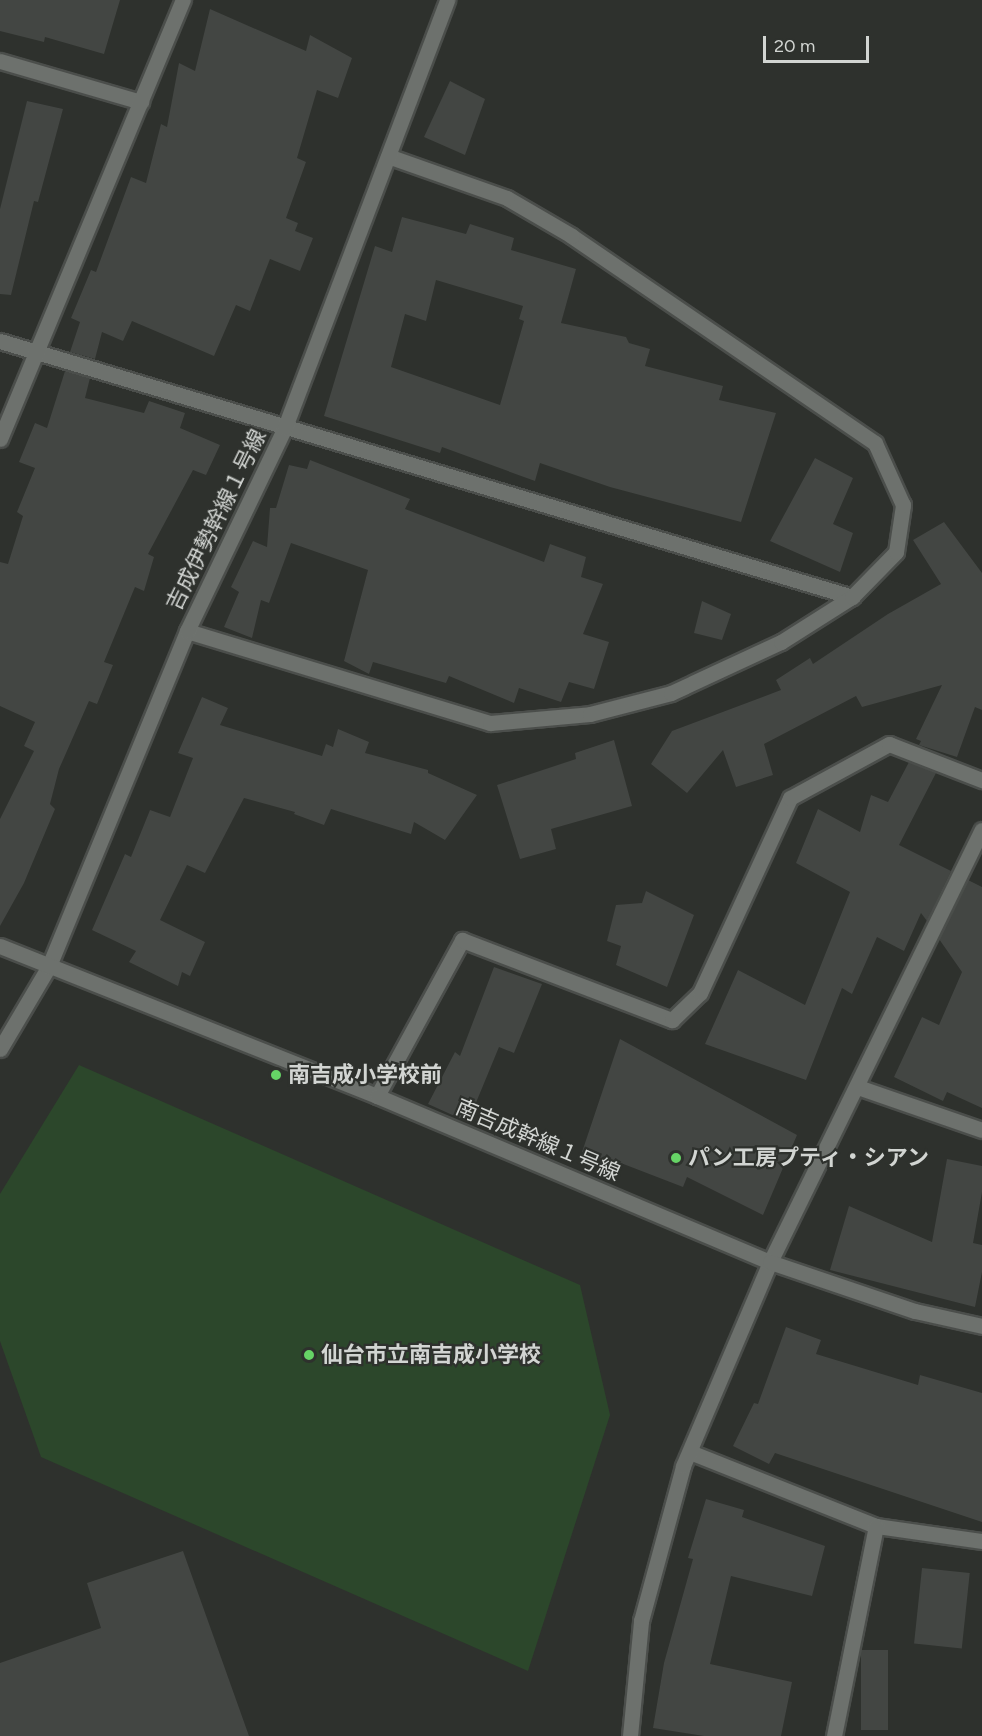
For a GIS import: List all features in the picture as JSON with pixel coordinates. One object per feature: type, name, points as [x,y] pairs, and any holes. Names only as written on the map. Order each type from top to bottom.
[{"type":"street","points":[[0,439],[183,0]]},
{"type":"street","name":"吉成伊勢幹線１号線","points":[[0,1049],[49,966],[187,631],[285,427],[447,0]]},
{"type":"street","points":[[0,61],[141,102]]},
{"type":"street","points":[[187,631],[490,723],[590,714],[671,693],[781,642],[852,597],[896,552],[903,505],[875,443],[572,236],[516,203],[388,156]]},
{"type":"street","points":[[0,341],[852,597]]},
{"type":"street","points":[[378,1096],[462,940],[672,1020],[700,993],[790,798],[889,744],[982,780]]},
{"type":"street","points":[[630,1736],[641,1621],[690,1452],[770,1262],[858,1087],[982,830]]},
{"type":"street","name":"南吉成幹線１号線","points":[[0,946],[378,1096],[770,1262],[915,1311],[982,1326]]},
{"type":"street","points":[[858,1087],[982,1130]]},
{"type":"street","points":[[690,1452],[876,1526],[982,1541]]},
{"type":"street","points":[[834,1736],[876,1526]]},
{"type":"green space","name":"仙台市立南吉成小学校","points":[[79,1065],[580,1285],[610,1415],[528,1671],[41,1457],[0,1341],[0,1194]]},
{"type":"building","points":[[0,0],[120,0],[104,54],[45,37],[44,42],[0,31]]},
{"type":"building","points":[[210,9],[306,51],[310,35],[352,58],[338,98],[317,90],[297,158],[306,162],[286,218],[298,223],[295,231],[313,238],[300,271],[270,259],[250,311],[236,305],[214,356],[132,321],[123,341],[102,332],[95,359],[70,352],[80,322],[71,318],[91,270],[96,272],[131,177],[146,183],[161,124],[167,127],[179,63],[195,71]]},
{"type":"building","points":[[450,81],[485,99],[465,155],[424,137]]},
{"type":"building","points":[[27,101],[63,109],[38,202],[34,201],[11,295],[0,294],[0,209]]},
{"type":"building","points":[[402,217],[466,234],[470,224],[514,238],[511,250],[576,269],[561,323],[626,337],[629,343],[650,349],[645,366],[723,386],[719,400],[776,413],[741,522],[610,487],[540,463],[535,481],[442,447],[440,453],[324,416],[375,246],[392,252]],"holes":[[[436,280],[523,306],[519,319],[524,321],[500,405],[391,367],[405,314],[426,321]]]},
{"type":"building","points":[[65,371],[90,378],[85,398],[144,413],[149,401],[185,413],[180,428],[220,445],[206,475],[193,470],[148,554],[154,557],[144,591],[135,587],[104,662],[113,665],[97,704],[89,701],[59,769],[50,804],[55,809],[24,883],[0,926],[0,819],[34,751],[24,746],[35,722],[0,706],[0,562],[8,564],[23,516],[17,512],[35,468],[19,462],[35,423],[47,428]]},
{"type":"building","points":[[815,458],[853,478],[833,524],[853,533],[840,572],[770,541]]},
{"type":"building","points":[[310,460],[410,499],[405,509],[544,562],[550,544],[586,557],[581,577],[603,584],[583,634],[609,642],[594,689],[569,682],[561,702],[519,688],[514,703],[449,676],[446,683],[373,662],[369,674],[344,661],[368,570],[291,543],[269,603],[261,600],[252,638],[224,627],[239,592],[231,587],[253,541],[267,547],[270,508],[276,508],[289,465],[307,469]]},
{"type":"building","points":[[944,522],[982,573],[982,710],[975,707],[957,757],[919,745],[921,741],[916,739],[942,685],[862,707],[856,696],[764,744],[773,775],[736,787],[723,750],[687,793],[651,764],[672,731],[781,690],[776,680],[810,658],[813,664],[888,614],[941,584],[913,540]]},
{"type":"building","points":[[702,601],[731,614],[722,640],[694,633]]},
{"type":"building","points":[[202,697],[228,708],[220,725],[322,756],[326,744],[333,747],[338,729],[369,742],[365,753],[428,770],[428,773],[477,795],[445,840],[414,822],[411,834],[331,809],[324,825],[294,814],[295,812],[244,798],[205,873],[187,865],[160,920],[205,942],[190,976],[182,972],[178,986],[129,962],[136,951],[92,930],[125,854],[131,857],[150,810],[170,817],[193,758],[178,753]]},
{"type":"building","points":[[614,740],[632,806],[551,829],[556,849],[520,859],[497,785],[576,759],[575,753]]},
{"type":"building","points":[[909,762],[936,773],[899,845],[951,871],[927,921],[921,913],[904,951],[877,937],[852,994],[842,988],[806,1080],[705,1044],[738,970],[805,1005],[850,892],[796,863],[818,809],[860,832],[871,795],[888,802]]},
{"type":"building","points":[[968,880],[982,887],[982,1108],[947,1092],[943,1101],[894,1077],[922,1017],[939,1025],[962,972],[939,939]]},
{"type":"building","points":[[646,891],[694,915],[667,987],[616,965],[621,946],[607,941],[616,905],[642,903]]},
{"type":"building","points":[[494,967],[542,984],[514,1053],[499,1047],[468,1122],[428,1104],[455,1052],[460,1056]]},
{"type":"building","points":[[620,1039],[797,1135],[763,1215],[687,1177],[683,1187],[613,1160],[611,1166],[582,1152]]},
{"type":"building","points":[[947,1159],[982,1166],[982,1192],[973,1243],[982,1245],[982,1272],[975,1307],[830,1270],[849,1206],[932,1242]]},
{"type":"building","points":[[786,1327],[821,1340],[816,1354],[918,1385],[920,1375],[982,1393],[982,1522],[775,1453],[769,1464],[733,1446],[754,1403],[758,1404]]},
{"type":"building","points":[[706,1499],[744,1510],[742,1517],[825,1546],[812,1596],[731,1576],[710,1664],[792,1682],[781,1736],[704,1736],[653,1728],[664,1663],[693,1559],[688,1558]]},
{"type":"building","points":[[183,1551],[249,1736],[0,1736],[0,1663],[101,1628],[87,1583]]},
{"type":"building","points":[[922,1568],[970,1573],[962,1649],[914,1644]]},
{"type":"building","points":[[861,1650],[888,1650],[888,1730],[861,1730]]},
{"type":"place","name":"南吉成小学校前","points":[[276,1075]]},
{"type":"place","name":"パン工房プティ・シアン","points":[[676,1158]]},
{"type":"place","name":"仙台市立南吉成小学校","points":[[309,1355]]}]
